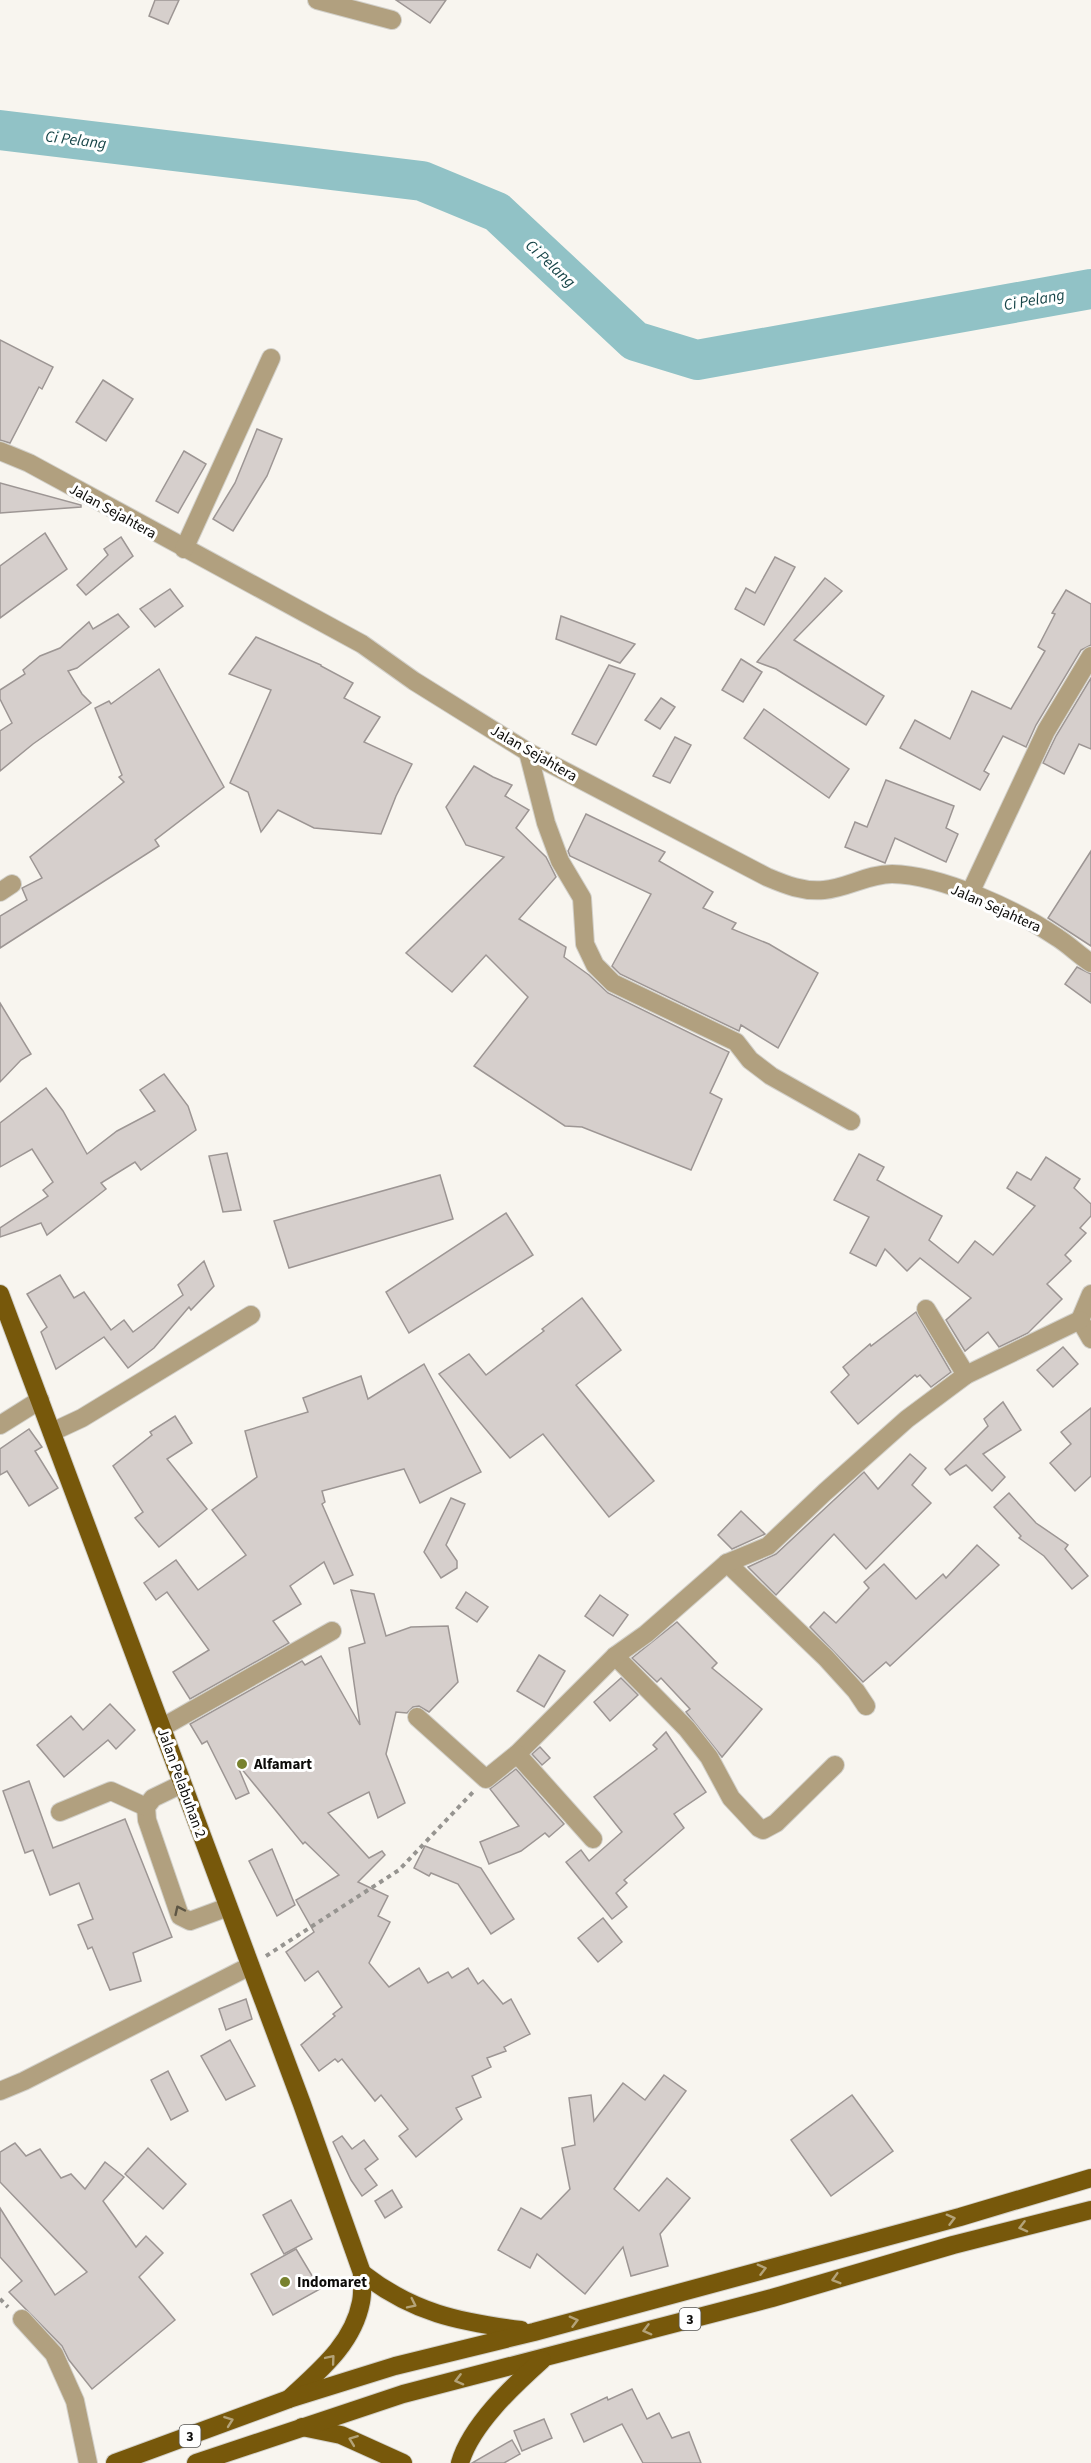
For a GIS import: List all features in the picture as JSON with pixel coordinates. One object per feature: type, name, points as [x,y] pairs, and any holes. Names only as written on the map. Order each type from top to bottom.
[{"type":"main road","name":"Jalan Pelabuhan 2","points":[[0,1294],[362,2273]]},
{"type":"main road","name":"3","points":[[115,2463],[289,2399],[395,2366],[960,2217],[1091,2178]]},
{"type":"main road","points":[[1069,2184],[1085,2211]]},
{"type":"main road","name":"3","points":[[196,2463],[403,2394],[772,2298],[953,2245],[1085,2211]]},
{"type":"main road","points":[[362,2273],[386,2292],[428,2312],[470,2324],[534,2331]]},
{"type":"main road","points":[[289,2399],[330,2361],[352,2329],[361,2302],[362,2273]]},
{"type":"main road","points":[[460,2463],[488,2414],[546,2357]]},
{"type":"main road","points":[[300,2427],[340,2436],[403,2463]]},
{"type":"street","points":[[317,0],[392,20]]},
{"type":"street","points":[[184,549],[271,358]]},
{"type":"street","name":"Jalan Sejahtera","points":[[0,451],[29,464],[362,644],[414,681],[528,752],[767,877],[796,889],[825,890],[890,874],[928,879],[970,893],[1029,920],[1059,938],[1091,963]]},
{"type":"street","points":[[970,893],[1046,731],[1091,656]]},
{"type":"street","points":[[528,752],[546,823],[560,861],[582,898],[585,944],[595,965],[613,983],[736,1042],[750,1060],[771,1076],[851,1121]]},
{"type":"street","points":[[417,1717],[486,1779],[517,1754],[615,1656],[646,1634],[727,1563],[768,1546],[907,1419],[966,1375],[1080,1320],[1091,1294]]},
{"type":"street","points":[[926,1309],[966,1375]]},
{"type":"street","points":[[52,1432],[82,1418],[251,1315]]},
{"type":"street","points":[[1080,1320],[1091,1339]]},
{"type":"street","points":[[0,1425],[40,1400]]},
{"type":"street","points":[[727,1563],[826,1658],[856,1691],[866,1706]]},
{"type":"street","points":[[161,1728],[332,1631]]},
{"type":"street","points":[[615,1656],[687,1729],[709,1757],[730,1798],[763,1830],[776,1823],[835,1765]]},
{"type":"street","points":[[517,1754],[593,1839]]},
{"type":"street","points":[[182,1784],[153,1798],[146,1807],[147,1820],[180,1916],[190,1921],[228,1907]]},
{"type":"street","points":[[60,1812],[111,1791],[146,1807]]},
{"type":"street","points":[[0,2091],[250,1966]]},
{"type":"street","points":[[22,2319],[54,2354],[75,2401],[88,2463]]},
{"type":"path","points":[[250,1966],[399,1870],[486,1779]]},
{"type":"building","points":[[155,0],[179,0],[168,24],[149,16]]},
{"type":"building","points":[[396,0],[446,0],[430,23]]},
{"type":"building","points":[[0,340],[53,367],[42,389],[39,387],[10,443],[0,440]]},
{"type":"building","points":[[103,380],[133,399],[106,441],[76,422]]},
{"type":"building","points":[[257,429],[282,439],[267,476],[233,531],[213,519],[235,483]]},
{"type":"building","points":[[184,451],[206,464],[178,513],[156,501]]},
{"type":"building","points":[[0,483],[81,505],[81,507],[0,513]]},
{"type":"building","points":[[45,533],[67,569],[0,618],[0,566]]},
{"type":"building","points":[[121,537],[133,556],[86,595],[77,585],[108,555],[104,549]]},
{"type":"building","points":[[775,557],[795,567],[764,625],[735,609],[746,588],[755,593]]},
{"type":"building","points":[[825,578],[842,591],[794,640],[884,696],[866,725],[776,669],[757,662]]},
{"type":"building","points":[[170,589],[183,606],[155,627],[140,609]]},
{"type":"building","points":[[1066,590],[1091,604],[1091,645],[1081,650],[1036,725],[1026,747],[1003,736],[984,771],[989,774],[980,790],[900,748],[915,720],[950,739],[972,691],[1011,709],[1045,651],[1038,647],[1055,614],[1052,613]]},
{"type":"building","points":[[118,614],[129,627],[77,668],[68,671],[82,694],[91,703],[33,744],[0,771],[0,731],[12,723],[0,699],[0,690],[25,674],[23,670],[40,656],[60,648],[89,622],[93,629]]},
{"type":"building","points":[[561,616],[635,644],[620,663],[556,639]]},
{"type":"building","points":[[256,637],[321,665],[353,683],[344,698],[380,717],[364,742],[412,764],[381,834],[314,828],[278,810],[261,832],[248,792],[230,783],[271,690],[229,674]]},
{"type":"building","points":[[741,659],[762,672],[743,702],[722,690]]},
{"type":"building","points":[[609,665],[635,674],[596,745],[572,734]]},
{"type":"building","points":[[159,669],[224,787],[155,840],[159,846],[0,948],[0,916],[27,900],[22,888],[42,878],[30,857],[124,782],[119,777],[122,775],[95,708],[109,701],[111,704]]},
{"type":"building","points":[[1091,678],[1091,749],[1079,744],[1064,774],[1043,763],[1056,736]]},
{"type":"building","points":[[661,698],[675,707],[660,729],[645,720]]},
{"type":"building","points":[[764,709],[849,769],[829,798],[744,738]]},
{"type":"building","points":[[675,737],[691,745],[670,783],[653,776]]},
{"type":"building","points":[[474,766],[512,785],[505,796],[529,810],[516,828],[546,857],[556,877],[519,919],[566,947],[564,957],[589,975],[608,993],[729,1052],[710,1093],[722,1099],[691,1170],[582,1127],[565,1126],[474,1066],[528,997],[486,955],[452,992],[406,953],[504,857],[466,845],[446,807]]},
{"type":"building","points":[[886,780],[954,806],[946,828],[958,834],[946,862],[895,838],[885,863],[845,847],[855,822],[867,827]]},
{"type":"building","points":[[586,814],[665,852],[659,861],[713,892],[703,908],[736,923],[732,929],[769,944],[818,973],[778,1048],[741,1025],[739,1031],[620,974],[612,966],[651,894],[570,856],[568,851]]},
{"type":"building","points":[[1091,851],[1091,946],[1048,918]]},
{"type":"building","points":[[1077,967],[1091,974],[1091,1003],[1065,984]]},
{"type":"building","points":[[0,1003],[31,1054],[21,1060],[0,1082]]},
{"type":"building","points":[[164,1074],[188,1106],[196,1130],[141,1170],[135,1162],[101,1183],[106,1189],[47,1235],[41,1223],[0,1237],[0,1228],[48,1196],[43,1190],[53,1182],[32,1149],[0,1167],[0,1123],[46,1088],[63,1111],[87,1154],[117,1131],[155,1111],[140,1090]]},
{"type":"building","points":[[227,1153],[241,1210],[223,1212],[209,1156]]},
{"type":"building","points":[[859,1154],[884,1167],[877,1180],[942,1216],[929,1240],[958,1263],[975,1241],[993,1255],[1035,1206],[1007,1188],[1017,1172],[1031,1180],[1046,1157],[1080,1179],[1074,1188],[1091,1204],[1091,1216],[1080,1228],[1086,1233],[1065,1255],[1071,1261],[1047,1284],[1062,1299],[1028,1333],[999,1347],[988,1332],[965,1351],[946,1320],[971,1298],[920,1258],[907,1271],[885,1249],[876,1266],[850,1253],[869,1217],[834,1200]]},
{"type":"building","points":[[440,1175],[453,1219],[289,1268],[274,1221]]},
{"type":"building","points":[[506,1213],[533,1255],[409,1333],[386,1292]]},
{"type":"building","points":[[204,1261],[214,1286],[191,1310],[189,1307],[154,1348],[128,1368],[104,1337],[56,1369],[41,1332],[47,1327],[27,1294],[60,1275],[74,1298],[84,1292],[111,1330],[124,1320],[133,1332],[183,1295],[178,1285]]},
{"type":"building","points":[[582,1298],[621,1350],[576,1385],[654,1481],[609,1517],[543,1434],[510,1458],[439,1374],[469,1354],[486,1375],[544,1331],[542,1329]]},
{"type":"building","points":[[916,1312],[951,1372],[931,1387],[920,1375],[917,1377],[915,1375],[858,1424],[831,1392],[849,1375],[843,1367],[870,1344],[871,1346]]},
{"type":"building","points":[[1063,1347],[1078,1364],[1053,1387],[1037,1370]]},
{"type":"building","points":[[424,1364],[481,1472],[420,1503],[404,1469],[322,1491],[325,1502],[322,1504],[353,1575],[334,1584],[324,1562],[290,1586],[301,1604],[273,1621],[289,1643],[190,1699],[173,1672],[209,1650],[167,1592],[156,1600],[144,1583],[176,1560],[198,1590],[246,1555],[212,1510],[257,1477],[245,1431],[308,1412],[303,1398],[361,1376],[368,1399]]},
{"type":"building","points":[[1003,1402],[1021,1430],[983,1454],[1005,1477],[992,1491],[966,1465],[950,1475],[945,1469],[988,1426],[984,1419]]},
{"type":"building","points":[[1091,1408],[1091,1476],[1075,1491],[1050,1463],[1071,1444],[1061,1432]]},
{"type":"building","points":[[175,1416],[192,1443],[167,1459],[207,1509],[159,1547],[135,1518],[143,1512],[113,1466],[152,1435],[150,1432]]},
{"type":"building","points":[[29,1429],[42,1447],[35,1451],[58,1488],[29,1506],[7,1471],[0,1475],[0,1449]]},
{"type":"building","points":[[910,1454],[926,1468],[912,1485],[931,1503],[866,1569],[834,1534],[776,1595],[748,1567],[776,1554],[864,1472],[878,1489]]},
{"type":"building","points":[[1009,1493],[1036,1523],[1068,1545],[1065,1549],[1088,1576],[1072,1589],[1044,1556],[1019,1538],[1021,1536],[994,1507]]},
{"type":"building","points":[[451,1498],[465,1504],[446,1545],[457,1561],[457,1568],[441,1578],[424,1552]]},
{"type":"building","points":[[741,1511],[765,1534],[732,1549],[718,1535]]},
{"type":"building","points":[[977,1545],[999,1565],[890,1666],[886,1662],[863,1682],[810,1627],[824,1612],[836,1623],[869,1588],[864,1582],[884,1564],[916,1599],[943,1574],[946,1578]]},
{"type":"building","points":[[351,1590],[374,1594],[386,1636],[411,1627],[448,1626],[458,1682],[429,1712],[419,1706],[413,1707],[407,1713],[396,1712],[386,1754],[405,1803],[378,1818],[369,1792],[328,1813],[369,1858],[382,1851],[385,1855],[358,1882],[388,1896],[378,1916],[390,1922],[369,1963],[389,1987],[419,1968],[428,1983],[448,1972],[452,1978],[468,1968],[478,1984],[483,1980],[503,2004],[511,1999],[530,2034],[504,2047],[506,2051],[487,2058],[491,2067],[472,2076],[481,2097],[456,2108],[462,2119],[416,2157],[399,2136],[408,2129],[381,2095],[375,2101],[342,2059],[338,2062],[335,2059],[319,2071],[301,2045],[335,2016],[333,2014],[342,2007],[318,1971],[305,1981],[286,1952],[314,1932],[296,1900],[339,1875],[305,1842],[303,1844],[236,1762],[249,1793],[236,1799],[207,1741],[202,1744],[190,1724],[302,1661],[305,1665],[321,1656],[360,1725],[349,1648],[365,1643]]},
{"type":"building","points":[[466,1592],[488,1607],[477,1622],[456,1608]]},
{"type":"building","points":[[600,1595],[628,1615],[613,1636],[585,1616]]},
{"type":"building","points":[[677,1622],[717,1663],[712,1668],[762,1709],[722,1757],[686,1712],[690,1709],[661,1678],[657,1682],[632,1658]]},
{"type":"building","points":[[539,1655],[565,1671],[544,1707],[517,1691]]},
{"type":"building","points":[[621,1678],[638,1695],[610,1721],[594,1702]]},
{"type":"building","points":[[110,1704],[135,1730],[116,1749],[108,1740],[64,1777],[37,1745],[71,1716],[83,1730]]},
{"type":"building","points":[[666,1732],[706,1792],[674,1814],[684,1828],[624,1880],[627,1883],[616,1893],[627,1907],[612,1919],[566,1862],[581,1850],[589,1861],[622,1832],[594,1797],[657,1749],[653,1745]]},
{"type":"building","points":[[540,1747],[550,1758],[542,1765],[532,1754]]},
{"type":"building","points":[[516,1769],[564,1824],[549,1837],[545,1833],[521,1851],[489,1864],[480,1842],[519,1826],[490,1789]]},
{"type":"building","points":[[29,1781],[53,1848],[125,1819],[172,1937],[133,1953],[141,1981],[110,1990],[92,1947],[88,1949],[78,1925],[93,1919],[79,1883],[50,1895],[33,1850],[25,1853],[3,1791]]},
{"type":"building","points":[[425,1846],[481,1868],[514,1919],[491,1934],[458,1884],[431,1873],[429,1876],[414,1868]]},
{"type":"building","points":[[272,1849],[295,1905],[277,1916],[249,1861]]},
{"type":"building","points":[[603,1918],[622,1942],[598,1962],[578,1938]]},
{"type":"building","points":[[246,1999],[252,2019],[226,2030],[219,2009]]},
{"type":"building","points":[[230,2040],[255,2086],[226,2100],[201,2056]]},
{"type":"building","points":[[168,2071],[188,2111],[171,2120],[151,2080]]},
{"type":"building","points":[[664,2075],[686,2091],[614,2189],[639,2211],[667,2178],[690,2198],[660,2234],[668,2266],[631,2276],[623,2247],[585,2294],[537,2254],[530,2268],[498,2250],[521,2208],[541,2219],[570,2189],[562,2148],[575,2145],[569,2098],[591,2095],[594,2121],[623,2083],[645,2100]]},
{"type":"building","points":[[852,2095],[893,2151],[831,2196],[791,2140]]},
{"type":"building","points":[[342,2136],[352,2149],[364,2140],[378,2159],[365,2169],[377,2185],[362,2196],[351,2180],[333,2142]]},
{"type":"building","points":[[15,2143],[26,2156],[40,2149],[61,2178],[71,2174],[85,2189],[105,2162],[124,2177],[103,2201],[136,2247],[146,2236],[163,2253],[139,2277],[175,2320],[92,2389],[69,2360],[62,2346],[9,2292],[22,2281],[0,2257],[0,2208],[55,2295],[87,2272],[0,2182],[0,2152]]},
{"type":"building","points":[[148,2148],[186,2184],[163,2209],[125,2174]]},
{"type":"building","points":[[392,2190],[402,2207],[385,2218],[375,2201]]},
{"type":"building","points":[[291,2200],[312,2239],[284,2254],[263,2215]]},
{"type":"building","name":"Indomaret","points":[[296,2249],[320,2289],[273,2315],[251,2274]]},
{"type":"building","points":[[632,2389],[647,2419],[659,2413],[672,2438],[689,2432],[701,2463],[643,2463],[622,2424],[584,2442],[571,2414],[607,2397],[608,2400]]},
{"type":"building","points":[[544,2419],[552,2438],[522,2451],[514,2431]]},
{"type":"building","points":[[512,2440],[520,2454],[504,2463],[472,2463]]},
{"type":"waterway","name":"Ci Pelang","points":[[0,130],[422,181],[497,212],[635,341],[697,360],[1091,289]]},
{"type":"place","name":"Alfamart","points":[[242,1764]]},
{"type":"place","name":"Indomaret","points":[[285,2282]]}]
